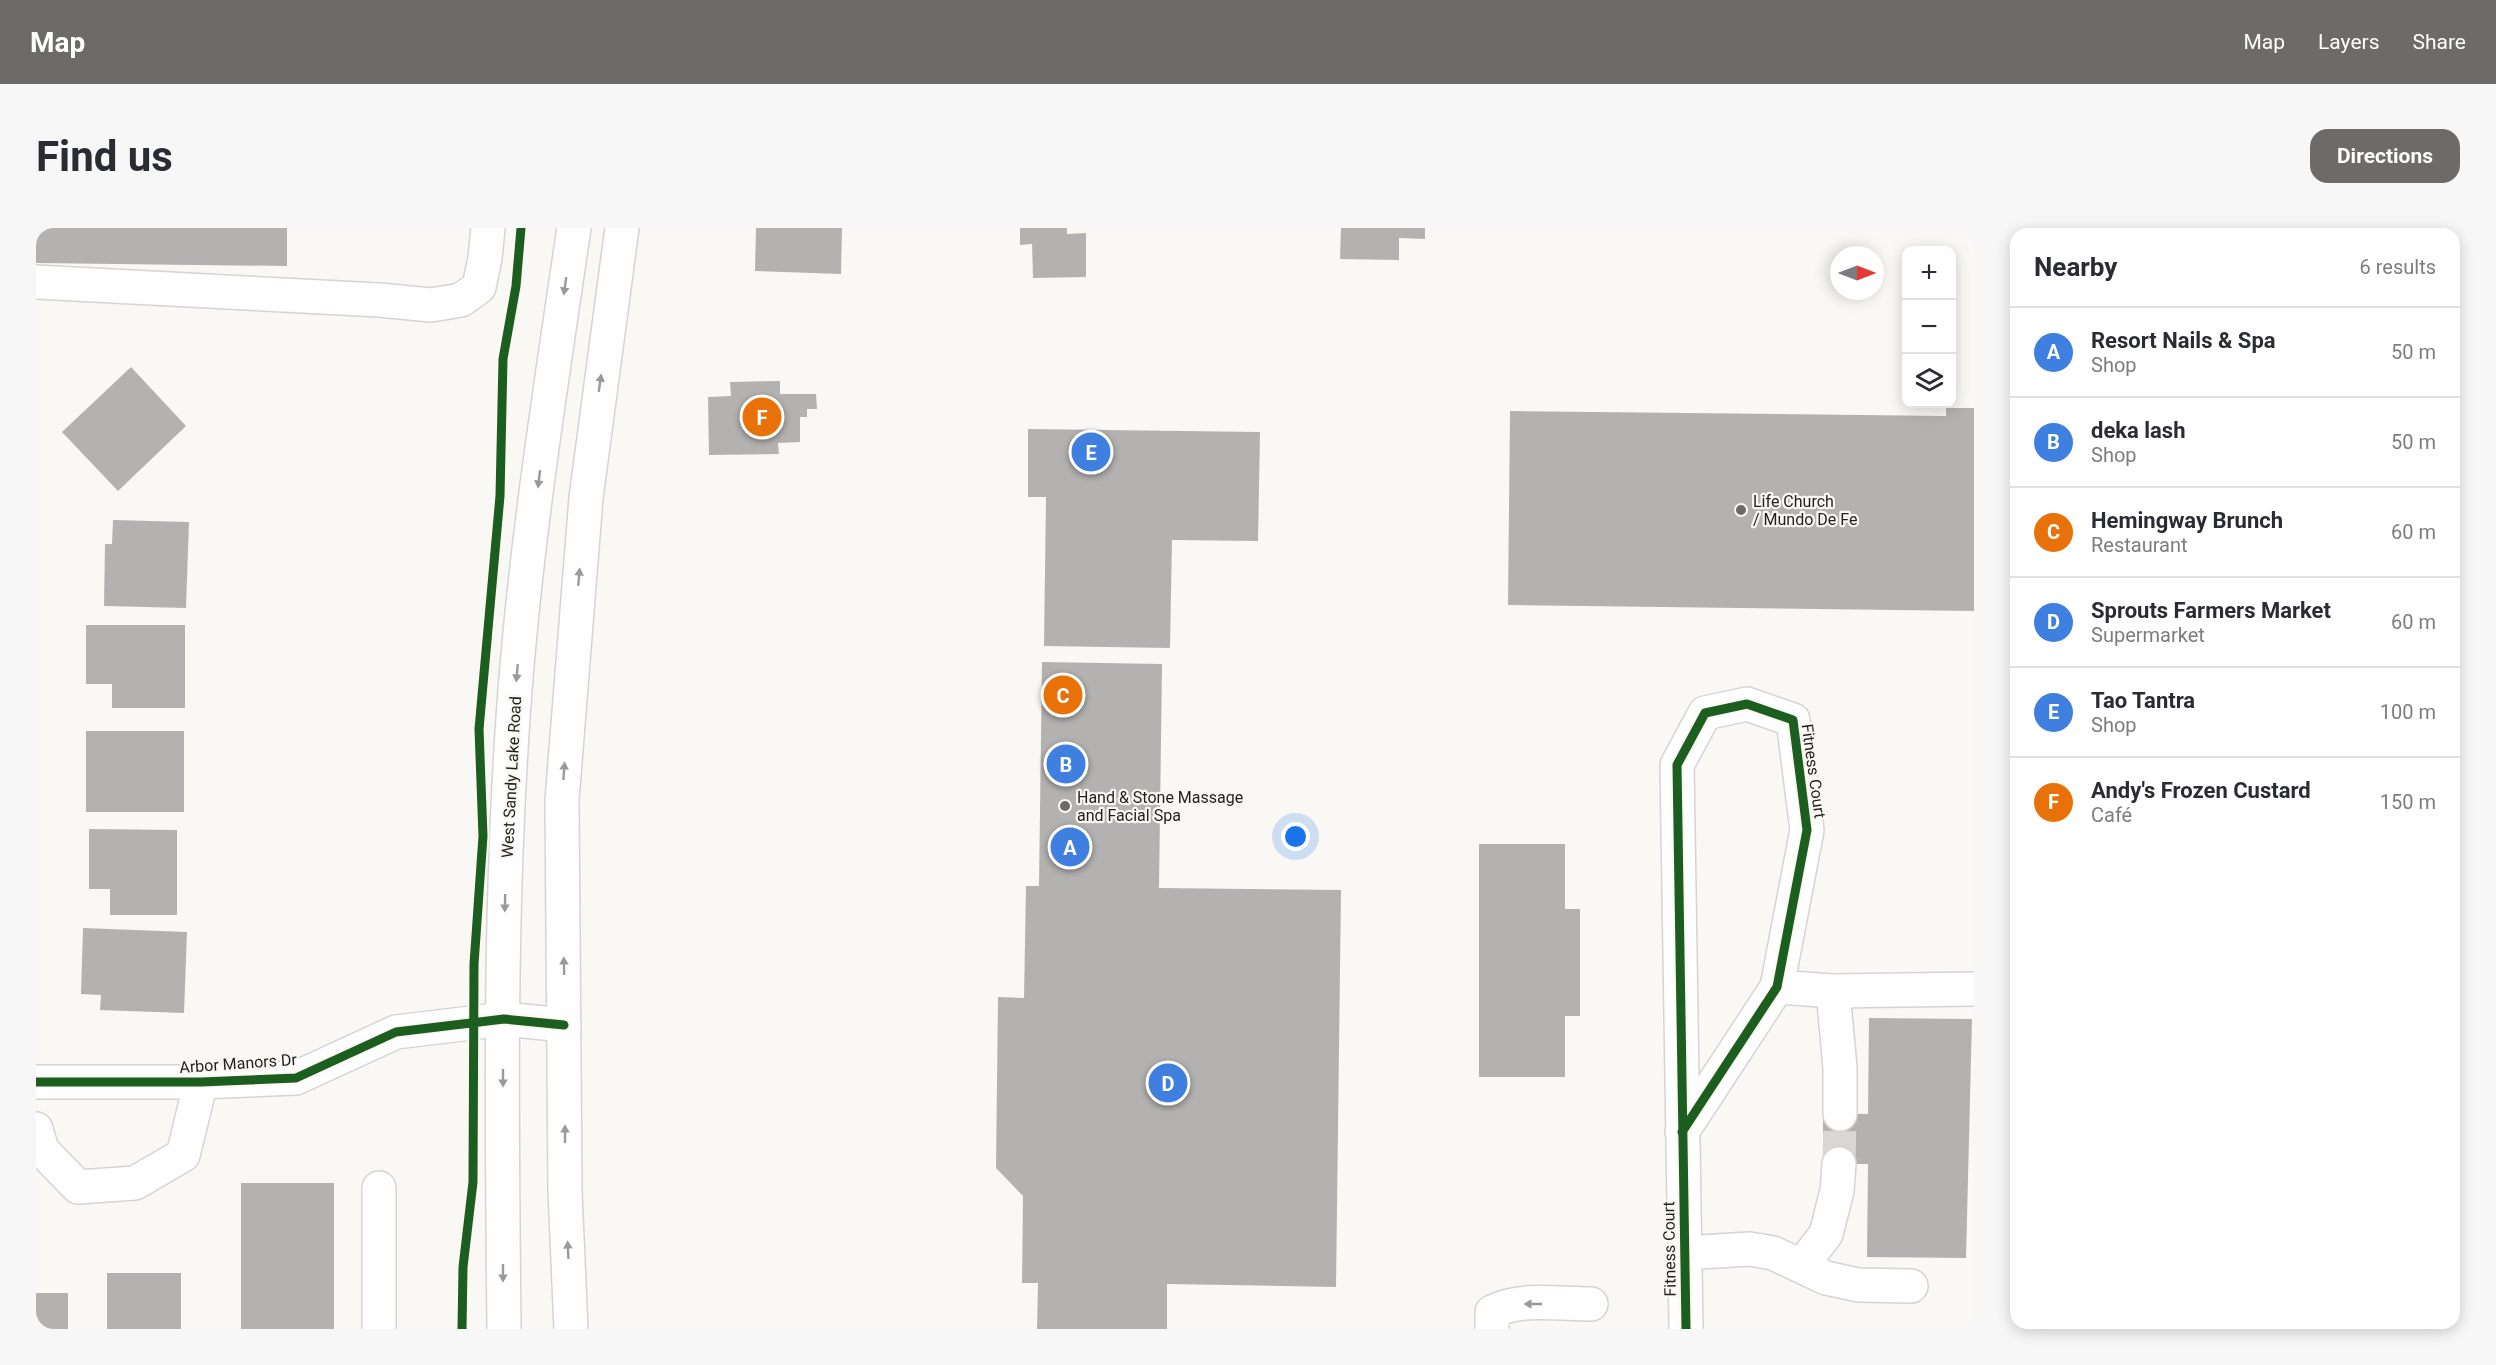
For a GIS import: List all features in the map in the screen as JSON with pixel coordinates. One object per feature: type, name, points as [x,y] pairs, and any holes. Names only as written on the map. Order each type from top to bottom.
[{"type":"main road","points":[[36,282],[380,300],[431,305],[461,300],[479,287],[488,228]]},
{"type":"main road","name":"West Sandy Lake Road","points":[[504,1329],[506,876],[513,718],[524,594],[574,228]]},
{"type":"main road","points":[[571,1329],[565,1192],[562,800],[586,498],[622,228]]},
{"type":"main road","name":"Fitness Court","points":[[1682,1132],[1777,987],[1807,830],[1793,720],[1747,704],[1705,713],[1677,765],[1682,1132],[1686,1329]]},
{"type":"main road","points":[[1777,987],[1833,991],[1974,989]]},
{"type":"main road","points":[[1833,991],[1840,1068],[1840,1114]]},
{"type":"main road","name":"Arbor Manors Dr","points":[[36,1082],[201,1082],[296,1078],[396,1032],[504,1020],[564,1025]]},
{"type":"main road","name":"Arbor Manors Dr","points":[[36,1129],[42,1150],[78,1187],[135,1183],[183,1155],[201,1082]]},
{"type":"main road","points":[[1802,1265],[1826,1234],[1837,1191],[1839,1164]]},
{"type":"main road","points":[[380,1188],[380,1329]]},
{"type":"main road","points":[[1684,1252],[1750,1249],[1773,1253],[1826,1278],[1858,1285],[1911,1286]]},
{"type":"main road","points":[[1492,1329],[1492,1312],[1499,1308],[1516,1304],[1591,1304]]},
{"type":"building","points":[[36,228],[287,228],[287,266],[36,263]]},
{"type":"building","points":[[756,228],[842,228],[841,274],[755,271]]},
{"type":"building","points":[[1020,228],[1067,228],[1067,234],[1086,233],[1086,277],[1033,278],[1032,244],[1020,245]]},
{"type":"building","points":[[1341,228],[1425,228],[1425,239],[1399,238],[1399,260],[1340,259]]},
{"type":"building","points":[[131,367],[186,426],[118,491],[62,432]]},
{"type":"building","points":[[780,381],[780,394],[816,394],[817,409],[807,409],[807,417],[800,417],[800,442],[778,443],[779,454],[709,455],[708,397],[731,396],[730,382]]},
{"type":"building","name":"Life Church / Mundo De Fe","points":[[1946,408],[1974,408],[1974,611],[1508,605],[1510,411],[1946,416]]},
{"type":"building","points":[[1028,429],[1260,432],[1258,541],[1172,540],[1170,648],[1044,646],[1046,497],[1028,497]]},
{"type":"building","points":[[113,520],[189,522],[186,608],[104,606],[105,544],[112,544]]},
{"type":"building","points":[[86,625],[185,625],[185,708],[112,708],[112,684],[86,684]]},
{"type":"building","points":[[1042,662],[1162,664],[1159,888],[1341,890],[1336,1287],[1167,1284],[1167,1329],[1037,1329],[1038,1283],[1022,1283],[1023,1196],[996,1168],[998,997],[1024,998],[1026,886],[1039,886]]},
{"type":"building","points":[[86,731],[184,731],[184,812],[86,812]]},
{"type":"building","points":[[89,829],[177,830],[177,915],[110,915],[110,889],[89,889]]},
{"type":"building","points":[[1479,844],[1565,844],[1565,909],[1580,909],[1580,1016],[1565,1016],[1565,1077],[1479,1077]]},
{"type":"building","points":[[83,928],[187,932],[184,1013],[100,1010],[101,995],[81,994]]},
{"type":"building","points":[[1869,1018],[1972,1019],[1966,1258],[1867,1257],[1868,1164],[1823,1164],[1823,1113],[1868,1114]]},
{"type":"building","points":[[241,1183],[334,1183],[334,1329],[241,1329]]},
{"type":"building","points":[[107,1273],[181,1273],[181,1329],[107,1329]]},
{"type":"building","points":[[36,1293],[68,1293],[68,1329],[36,1329]]},
{"type":"tunnel","points":[[1839,1164],[1840,1114]]},
{"type":"cycle path","points":[[462,1329],[463,1267],[473,1182],[474,964],[483,836],[479,729],[500,496],[503,359],[516,286],[521,228]]},
{"type":"cycle path","points":[[1682,1132],[1777,987],[1807,830],[1793,720],[1747,704],[1705,713],[1677,765],[1686,1329]]},
{"type":"cycle path","points":[[36,1082],[201,1082],[296,1078],[396,1032],[504,1019],[564,1025]]},
{"type":"place","name":"Andy's Frozen Custard","points":[[762,417]]},
{"type":"place","name":"Tao Tantra","points":[[1091,452]]},
{"type":"place","name":"Life Church / Mundo De Fe","points":[[1741,510]]},
{"type":"place","name":"Hemingway Brunch","points":[[1063,695]]},
{"type":"place","name":"deka lash","points":[[1066,764]]},
{"type":"place","name":"Hand & Stone Massage and Facial Spa","points":[[1065,806]]},
{"type":"place","name":"Resort Nails & Spa","points":[[1070,847]]},
{"type":"place","name":"Sprouts Farmers Market","points":[[1168,1083]]}]
